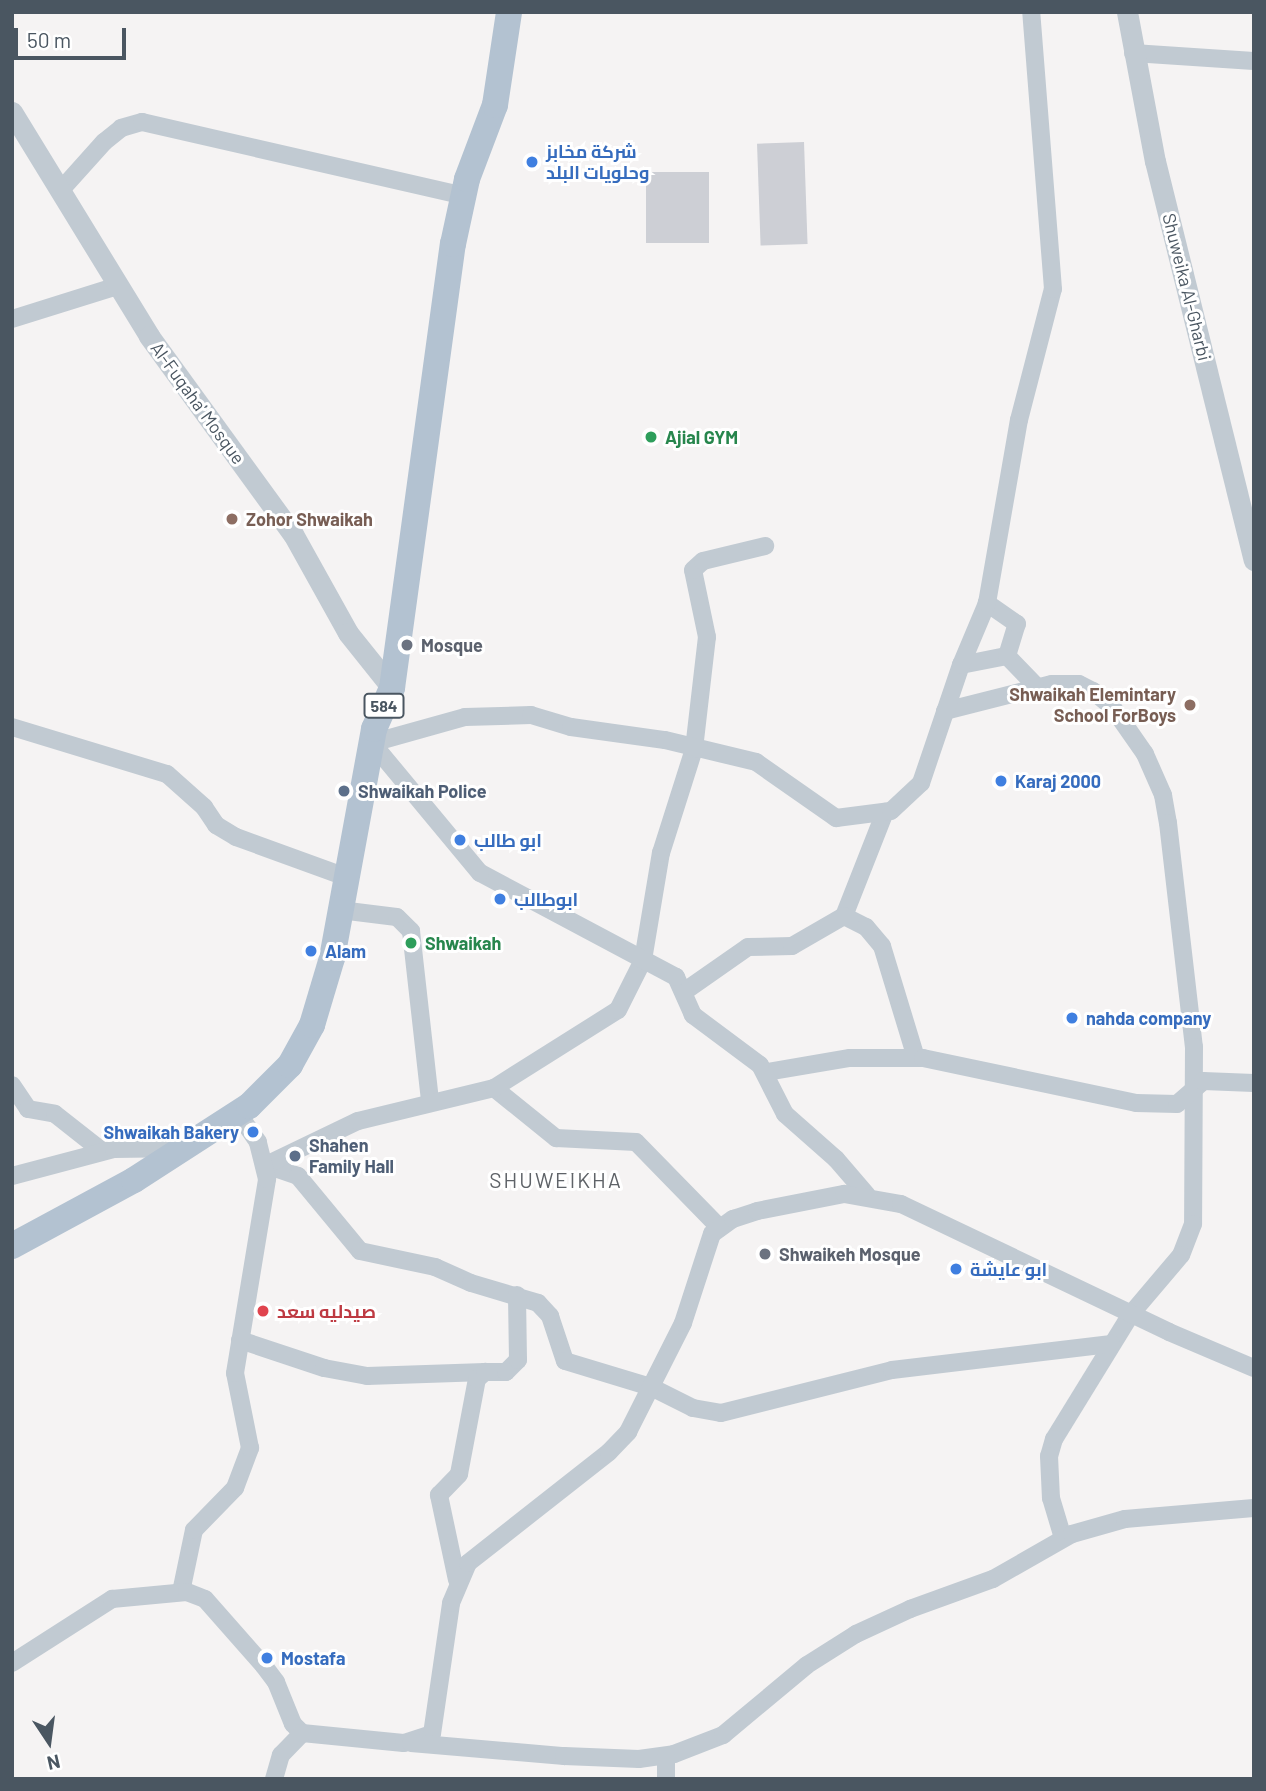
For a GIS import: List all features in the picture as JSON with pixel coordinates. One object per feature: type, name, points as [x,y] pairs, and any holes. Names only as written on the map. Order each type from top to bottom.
[{"type":"main road","name":"584","points":[[12,1246],[186,1148],[238,1113],[276,1081],[307,1036],[332,958],[372,743],[391,688],[440,320],[464,196],[495,105],[509,12]]},
{"type":"street","points":[[867,1195],[836,1159],[785,1114],[766,1072],[698,1021],[688,1007],[685,991],[676,977],[480,873],[372,743],[465,717],[531,715],[571,727],[665,740],[756,762],[836,818],[891,811],[921,783],[961,665],[988,603],[1019,420],[1053,289],[1031,12]]},
{"type":"street","name":"Shuweika Al-Gharbi","points":[[1126,12],[1155,161],[1254,560]]},
{"type":"street","points":[[1133,52],[1254,61]]},
{"type":"street","name":"Al-Fuqaha' Mosque","points":[[12,112],[117,286],[293,534],[348,633],[391,688]]},
{"type":"street","points":[[60,191],[104,142],[121,128],[142,122],[464,196]]},
{"type":"street","points":[[12,319],[117,286]]},
{"type":"street","points":[[266,1165],[339,1129],[430,1100],[494,1088],[618,1010],[643,960],[661,853],[694,749],[707,637],[693,570],[703,561],[765,546]]},
{"type":"street","points":[[988,603],[1017,624],[1006,656]]},
{"type":"street","points":[[961,665],[1006,656]]},
{"type":"street","points":[[1006,656],[1038,688]]},
{"type":"street","points":[[945,711],[1038,688],[1079,684],[1104,699],[1145,754],[1157,778],[1168,823],[1194,1088],[1190,1235],[1181,1255],[1131,1314],[1111,1344],[1050,1448],[1051,1498],[1063,1538]]},
{"type":"street","points":[[12,727],[167,774],[204,807],[216,825],[236,837],[346,877]]},
{"type":"street","points":[[685,991],[748,947],[792,946],[844,916],[885,812]]},
{"type":"street","points":[[340,910],[397,918],[408,924],[430,1100]]},
{"type":"street","points":[[844,916],[866,927],[882,946],[916,1058]]},
{"type":"street","points":[[766,1072],[850,1058],[916,1058],[1136,1103],[1177,1104],[1194,1088],[1219,1079],[1254,1083]]},
{"type":"street","points":[[12,1085],[28,1110],[55,1114],[102,1151]]},
{"type":"street","points":[[494,1088],[556,1138],[636,1142],[720,1228]]},
{"type":"street","points":[[181,1592],[194,1530],[235,1488],[249,1457],[235,1373],[267,1192],[266,1165],[258,1142],[238,1113]]},
{"type":"street","points":[[12,1176],[102,1151],[186,1148]]},
{"type":"street","points":[[266,1165],[298,1176],[360,1251],[436,1267],[471,1283],[538,1303],[550,1316],[565,1361],[651,1387],[693,1408],[721,1413],[892,1370],[1111,1344]]},
{"type":"street","points":[[457,1580],[483,1548],[609,1452],[628,1432],[682,1323],[712,1234],[757,1211],[844,1194],[867,1195],[901,1204],[1131,1314],[1254,1368]]},
{"type":"street","points":[[240,1340],[324,1368],[367,1376],[506,1372],[518,1360],[517,1295]]},
{"type":"street","points":[[404,1743],[432,1734],[436,1721],[435,1700],[457,1580],[439,1494],[459,1474],[477,1379],[485,1372]]},
{"type":"street","points":[[12,1663],[112,1599],[181,1592],[205,1599],[216,1610],[276,1682],[293,1724],[302,1732],[564,1756],[666,1756],[723,1734],[807,1665],[856,1634],[909,1609],[993,1579],[1063,1538],[1125,1519],[1254,1507]]},
{"type":"street","points":[[274,1779],[281,1755],[302,1732]]},
{"type":"street","points":[[666,1756],[666,1779]]},
{"type":"building","points":[[804,142],[808,244],[761,246],[757,144]]},
{"type":"building","points":[[646,172],[709,172],[709,243],[646,243]]},
{"type":"place","name":"شركة مخابز وحلويات البلد","points":[[532,162]]},
{"type":"place","name":"Ajial GYM","points":[[651,437]]},
{"type":"place","name":"Zohor Shwaikah","points":[[232,519]]},
{"type":"place","name":"Mosque","points":[[407,645]]},
{"type":"place","name":"Shwaikah Elemintary School ForBoys","points":[[1190,705]]},
{"type":"place","name":"Karaj 2000","points":[[1001,781]]},
{"type":"place","name":"Shwaikah Police","points":[[344,791]]},
{"type":"place","name":"ابو طالب","points":[[460,840]]},
{"type":"place","name":"ابوطالب","points":[[500,899]]},
{"type":"place","name":"Shwaikah","points":[[411,943]]},
{"type":"place","name":"Alam","points":[[311,951]]},
{"type":"place","name":"nahda company","points":[[1072,1018]]},
{"type":"place","name":"Shwaikah Bakery","points":[[253,1132]]},
{"type":"place","name":"Shahen Family Hall","points":[[295,1156]]},
{"type":"place","name":"Shwaikeh Mosque","points":[[765,1254]]},
{"type":"place","name":"ابو عايشة","points":[[956,1269]]},
{"type":"place","name":"صيدليه سعد","points":[[263,1311]]},
{"type":"place","name":"Mostafa","points":[[267,1658]]},
{"type":"district","name":"SHUWEIKHA","points":[[556,1180]]}]
